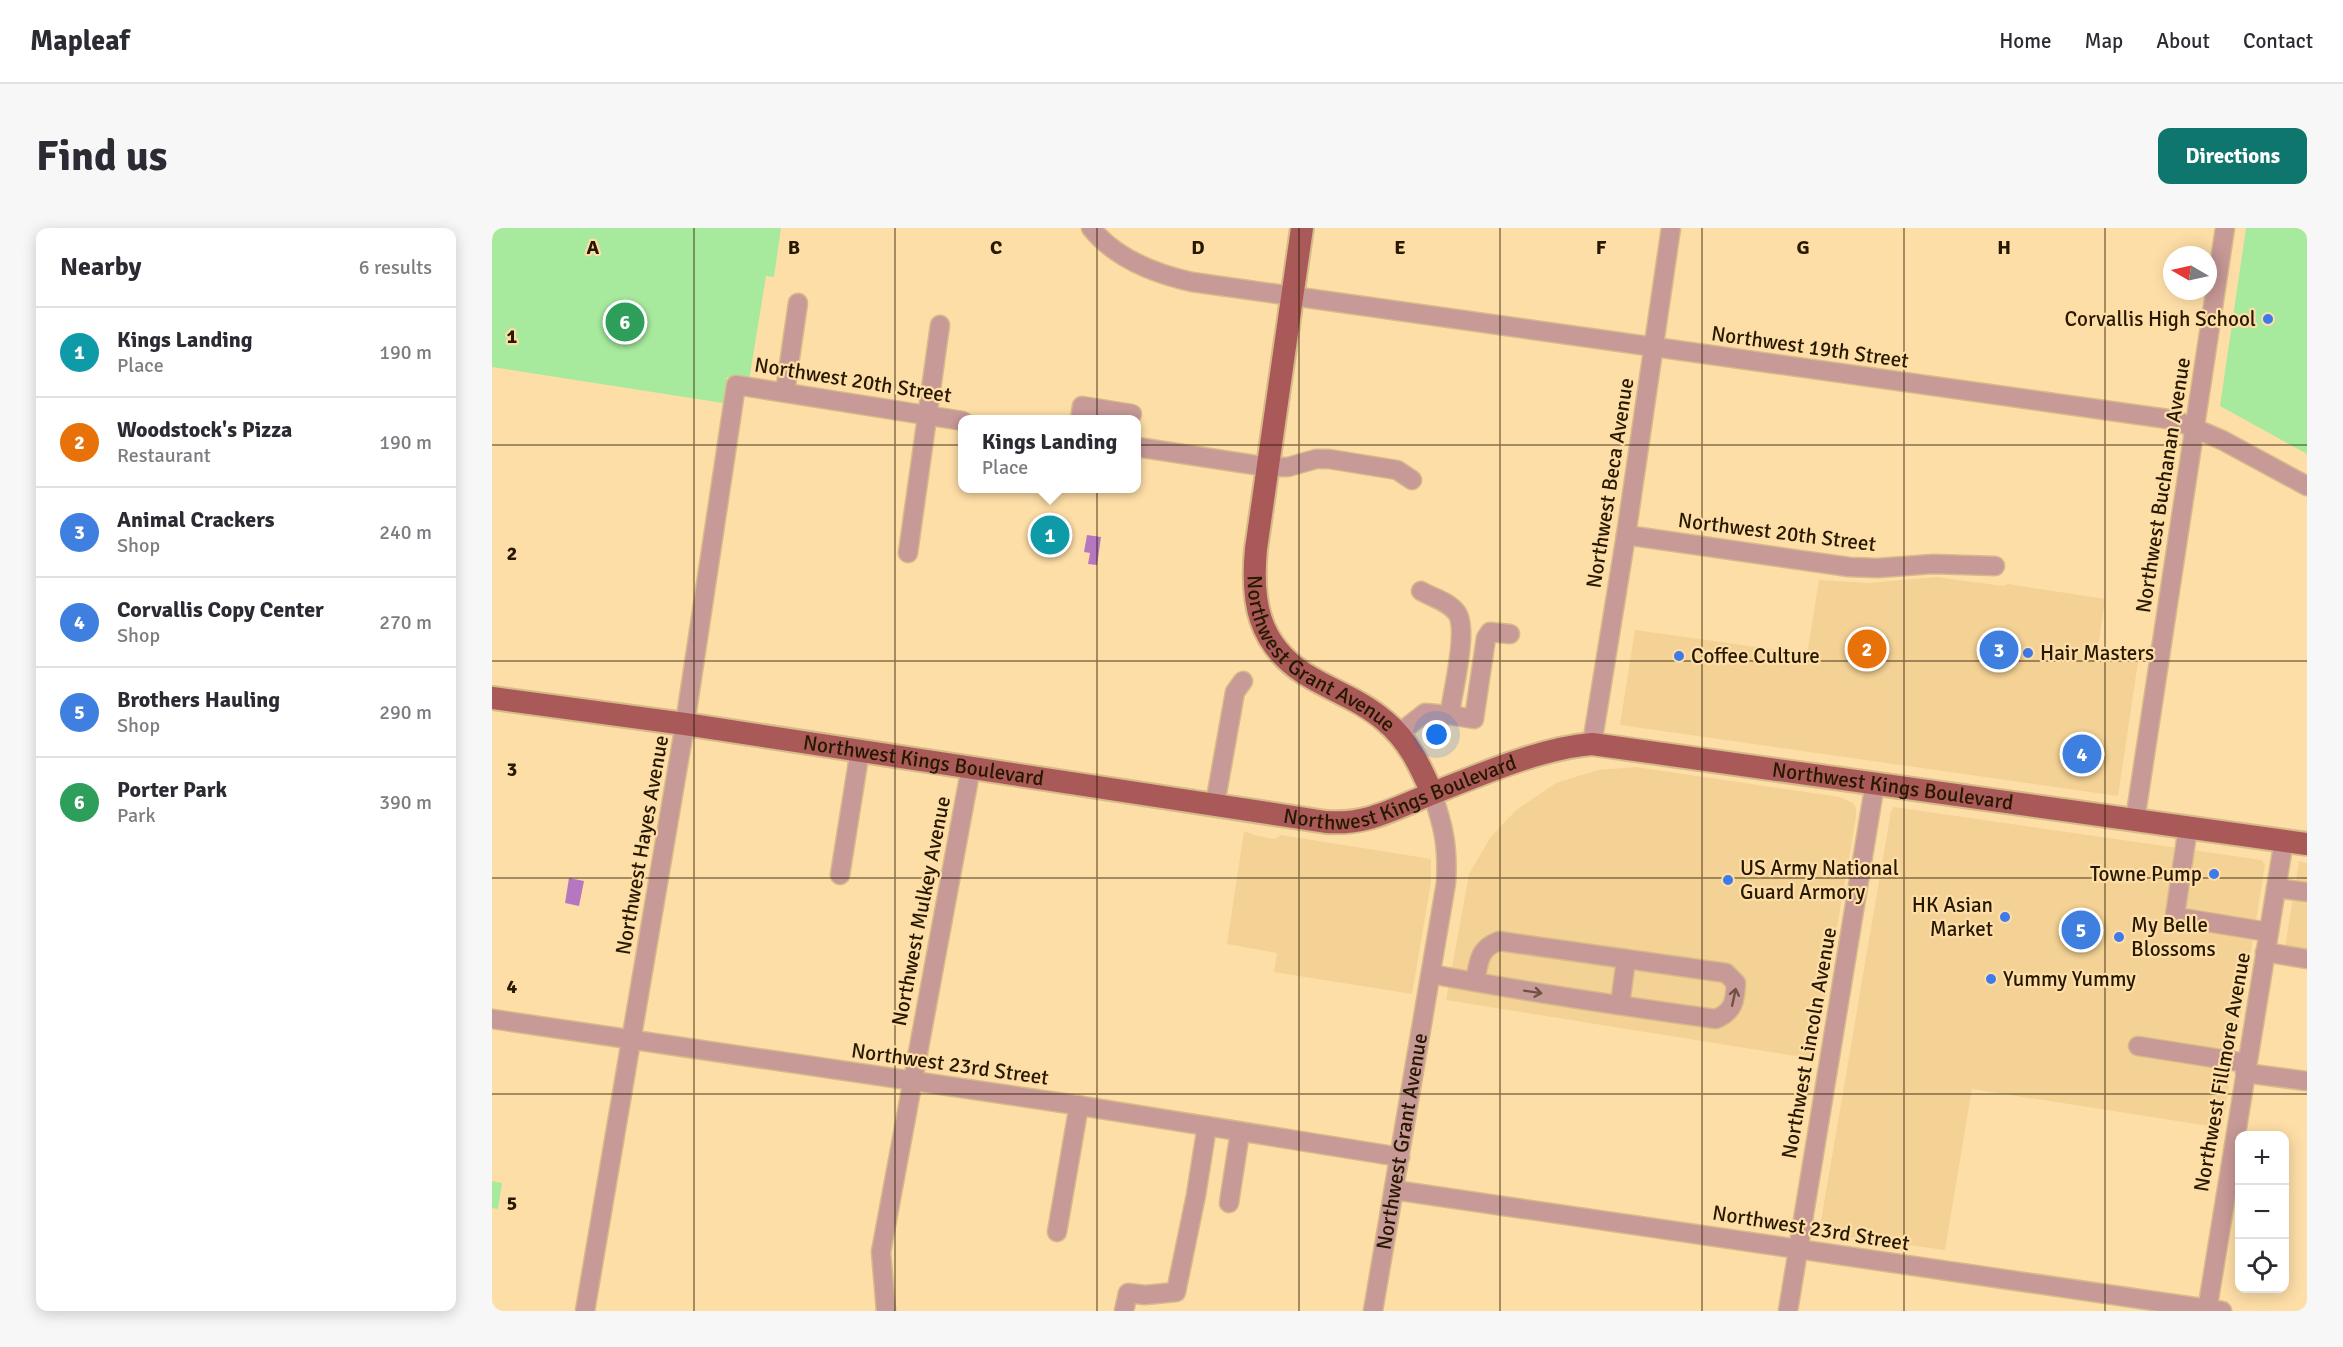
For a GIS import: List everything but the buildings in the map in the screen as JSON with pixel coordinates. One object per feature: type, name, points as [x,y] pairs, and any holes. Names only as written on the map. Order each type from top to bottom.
[{"type":"main road","name":"Northwest Grant Avenue","points":[[1302,228],[1253,576],[1254,592],[1264,629],[1276,647],[1292,665],[1371,710],[1398,734],[1416,757],[1432,793]]},
{"type":"main road","name":"Northwest Kings Boulevard","points":[[492,698],[685,724],[1344,824],[1380,815],[1432,793],[1558,750],[1592,744],[2307,844]]},
{"type":"street","name":"Northwest 19th Street","points":[[1091,228],[1099,238],[1115,250],[1142,266],[1172,278],[1292,298],[2175,420],[2222,440],[2307,486]]},
{"type":"street","name":"Northwest Beca Avenue","points":[[1592,744],[1626,535],[1671,228]]},
{"type":"street","name":"Northwest Buchanan Avenue","points":[[2135,820],[2195,428],[2222,228]]},
{"type":"street","points":[[785,392],[798,303]]},
{"type":"street","points":[[908,553],[940,325]]},
{"type":"street","name":"Northwest 20th Street","points":[[736,385],[958,420]]},
{"type":"street","name":"Northwest Hayes Avenue","points":[[585,1311],[685,724],[736,385]]},
{"type":"street","points":[[1081,415],[1082,406],[1132,414]]},
{"type":"street","points":[[1141,448],[1268,467],[1288,467],[1316,459],[1329,459],[1397,470],[1412,480]]},
{"type":"street","name":"Northwest 20th Street","points":[[1626,535],[1849,567],[1878,568],[1933,564],[1995,566]]},
{"type":"street","points":[[1421,591],[1443,601],[1457,614],[1462,630],[1449,715]]},
{"type":"street","points":[[1398,734],[1425,713],[1474,719],[1486,638],[1490,632],[1510,634]]},
{"type":"street","points":[[1215,804],[1235,692],[1243,681]]},
{"type":"street","points":[[840,875],[860,750]]},
{"type":"street","name":"Northwest Mulkey Avenue","points":[[885,1311],[881,1252],[971,767]]},
{"type":"street","name":"Northwest Lincoln Avenue","points":[[1788,1311],[1875,783]]},
{"type":"street","name":"Northwest Grant Avenue","points":[[1373,1311],[1446,883],[1448,857],[1444,827],[1432,793]]},
{"type":"street","points":[[2188,827],[2175,915],[2268,932]]},
{"type":"street","name":"Northwest Fillmore Avenue","points":[[2210,1310],[2246,1068],[2284,840]]},
{"type":"street","points":[[2276,888],[2307,892]]},
{"type":"street","points":[[1431,974],[1475,982],[1620,1005],[1716,1019],[1727,1014],[1735,1002],[1736,983],[1726,974],[1499,941],[1487,946],[1480,958],[1475,982]]},
{"type":"street","points":[[2265,952],[2307,958]]},
{"type":"street","points":[[1620,1005],[1626,959]]},
{"type":"street","name":"Northwest 23rd Street","points":[[492,1019],[1079,1105],[1400,1157]]},
{"type":"street","points":[[2138,1046],[2307,1081]]},
{"type":"street","points":[[1058,1232],[1079,1105]]},
{"type":"street","points":[[1124,1311],[1128,1293],[1145,1295],[1176,1292],[1207,1126]]},
{"type":"street","points":[[1229,1203],[1240,1132]]},
{"type":"street","name":"Northwest 23rd Street","points":[[1394,1190],[2210,1310]]},
{"type":"shaded area","points":[[1087,535],[1101,537],[1097,565],[1088,564],[1090,553],[1084,552]]},
{"type":"shaded area","points":[[1936,577],[2003,586],[2008,584],[2105,599],[2097,655],[2138,662],[2118,796],[1620,725],[1635,630],[1807,654],[1819,580],[1868,583]]},
{"type":"shaded area","points":[[1636,767],[1840,797],[1853,803],[1856,808],[1856,817],[1814,1059],[1446,1000],[1469,874],[1490,838],[1515,811],[1556,783],[1598,770]]},
{"type":"shaded area","points":[[1894,807],[2262,860],[2265,865],[2222,1128],[1972,1089],[1945,1250],[1819,1233],[1891,811]]},
{"type":"shaded area","points":[[1244,831],[1275,839],[1281,835],[1431,859],[1431,882],[1412,994],[1274,972],[1277,953],[1227,944]]},
{"type":"shaded area","points":[[2299,861],[2307,863],[2307,951],[2285,948]]},
{"type":"shaded area","points":[[569,878],[584,881],[579,906],[565,903]]},
{"type":"green space","points":[[494,228],[781,228],[774,277],[766,276],[749,381],[727,377],[723,403],[492,367]]},
{"type":"green space","name":"Corvallis High School","points":[[2246,228],[2307,228],[2307,454],[2220,406]]},
{"type":"green space","points":[[492,1181],[502,1183],[498,1209],[492,1208]]},
{"type":"place","name":"Corvallis High School","points":[[2268,319]]},
{"type":"place","name":"Porter Park","points":[[625,322]]},
{"type":"place","name":"Kings Landing","points":[[1050,535]]},
{"type":"place","name":"Woodstock's Pizza","points":[[1867,649]]},
{"type":"place","name":"Animal Crackers","points":[[1999,650]]},
{"type":"place","name":"Hair Masters","points":[[2028,653]]},
{"type":"place","name":"Coffee Culture","points":[[1679,656]]},
{"type":"place","name":"Corvallis Copy Center","points":[[2082,754]]},
{"type":"place","name":"Towne Pump","points":[[2214,874]]},
{"type":"place","name":"US Army National Guard Armory","points":[[1728,880]]},
{"type":"place","name":"HK Asian Market","points":[[2005,917]]},
{"type":"place","name":"Brothers Hauling","points":[[2081,930]]},
{"type":"place","name":"My Belle Blossoms","points":[[2119,937]]},
{"type":"place","name":"Yummy Yummy","points":[[1991,979]]}]
